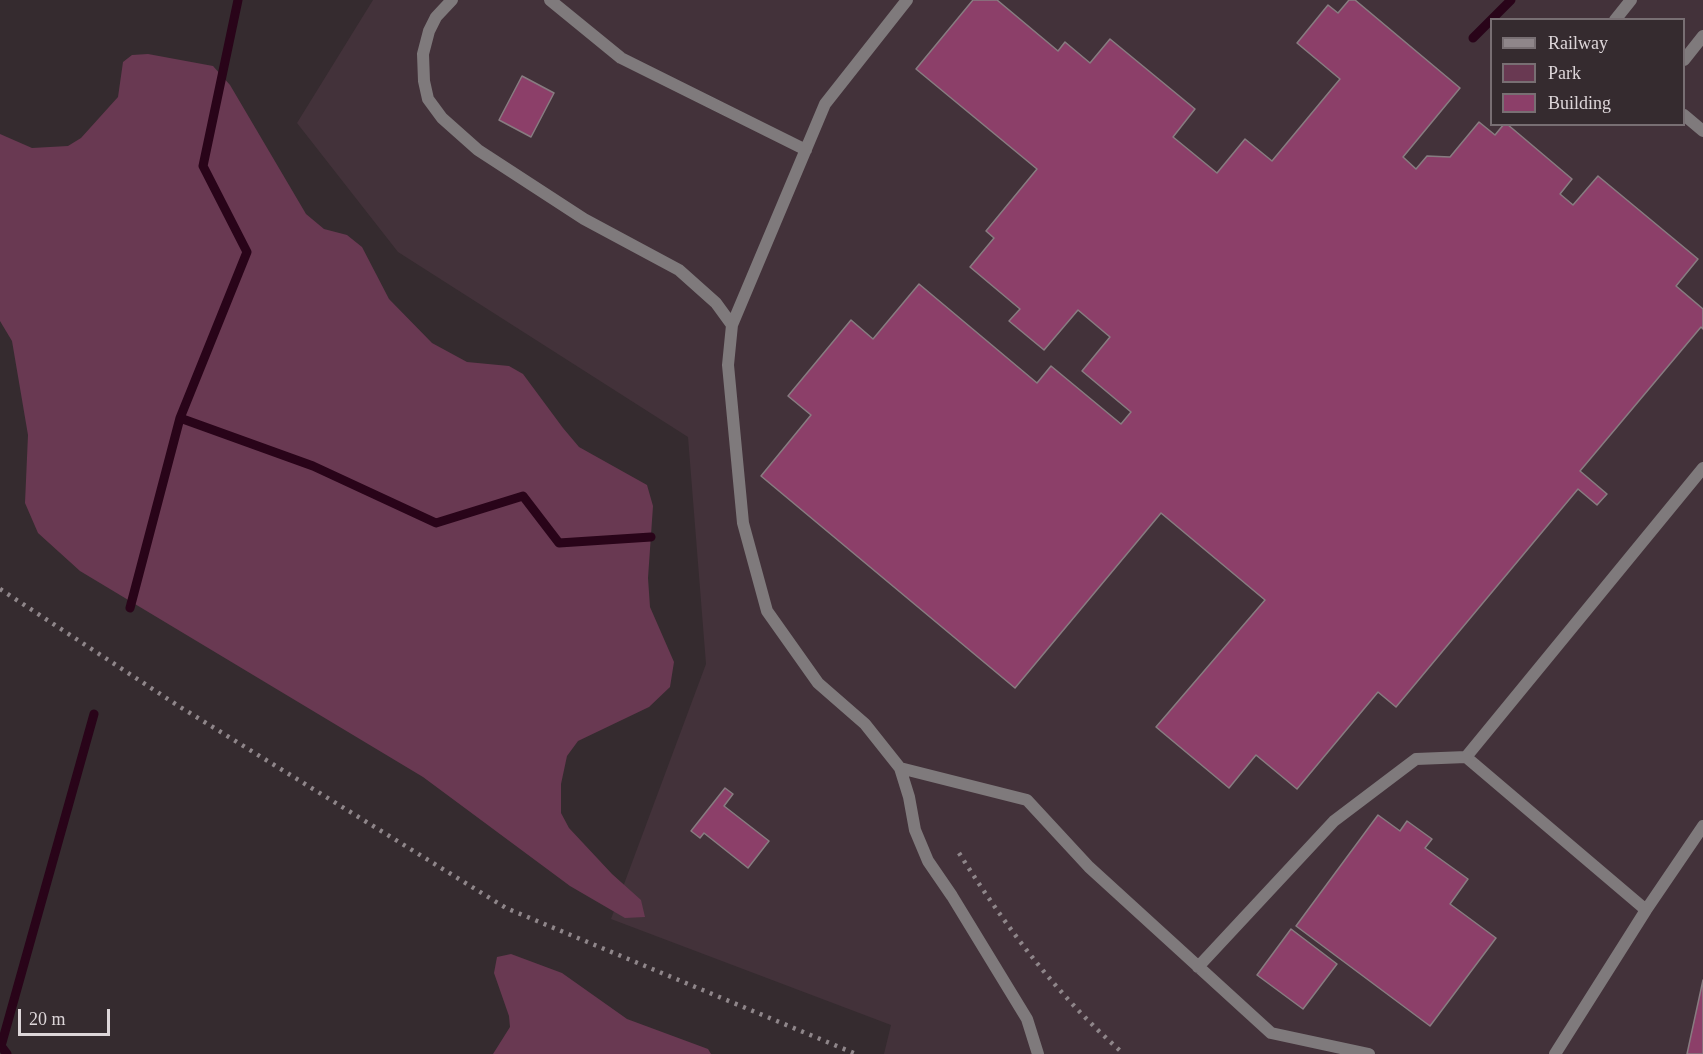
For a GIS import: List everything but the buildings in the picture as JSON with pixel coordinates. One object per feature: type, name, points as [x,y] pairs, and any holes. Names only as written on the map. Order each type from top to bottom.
[{"type":"lane","points":[[452,0],[436,17],[429,31],[423,54],[424,81],[428,99],[442,118],[478,150],[565,206],[679,270],[716,303],[732,325]]},
{"type":"lane","points":[[550,0],[621,58],[806,150]]},
{"type":"lane","points":[[907,0],[825,104],[732,325],[728,365],[743,523],[766,611],[818,683],[865,724],[900,768],[909,797],[915,830],[927,861],[1027,1019],[1038,1054]]},
{"type":"lane","points":[[1617,18],[1632,0]]},
{"type":"lane","points":[[1685,58],[1703,36]]},
{"type":"lane","points":[[1685,117],[1703,131]]},
{"type":"lane","points":[[1466,758],[1703,468]]},
{"type":"lane","points":[[1198,967],[1334,821],[1416,759],[1466,758],[1646,910]]},
{"type":"lane","points":[[900,768],[1027,800],[1089,867],[1271,1033],[1369,1054]]},
{"type":"lane","points":[[1555,1054],[1646,910],[1703,826]]},
{"type":"shaded area","points":[[373,0],[1703,0],[1703,1054],[884,1054],[891,1025],[611,919],[706,664],[688,437],[398,252],[297,123]]},
{"type":"green space","points":[[148,54],[213,66],[230,85],[306,214],[324,229],[347,235],[362,247],[389,299],[432,343],[467,362],[509,366],[523,374],[579,447],[647,485],[653,506],[648,578],[650,607],[674,662],[670,687],[649,707],[578,741],[567,756],[561,784],[561,813],[569,828],[612,874],[641,900],[645,917],[625,918],[570,886],[423,777],[80,571],[38,533],[25,503],[28,435],[12,341],[0,321],[0,134],[32,148],[68,146],[81,138],[118,97],[123,62],[132,55]]},
{"type":"green space","points":[[511,954],[562,973],[627,1019],[708,1049],[711,1054],[493,1054],[510,1027],[509,1016],[494,973],[497,957]]},
{"type":"waterway","points":[[130,608],[180,418],[247,252],[203,166],[238,0]]},
{"type":"waterway","points":[[1493,18],[1511,0]]},
{"type":"waterway","points":[[1473,38],[1490,21]]},
{"type":"waterway","points":[[180,418],[313,466],[436,523],[523,496],[559,543],[651,537]]},
{"type":"waterway","points":[[7,1054],[1,1046],[94,714]]},
{"type":"railway","points":[[0,589],[177,705],[506,908],[856,1054]]},
{"type":"railway","points":[[959,853],[995,908],[1034,960],[1077,1009],[1124,1054]]}]
